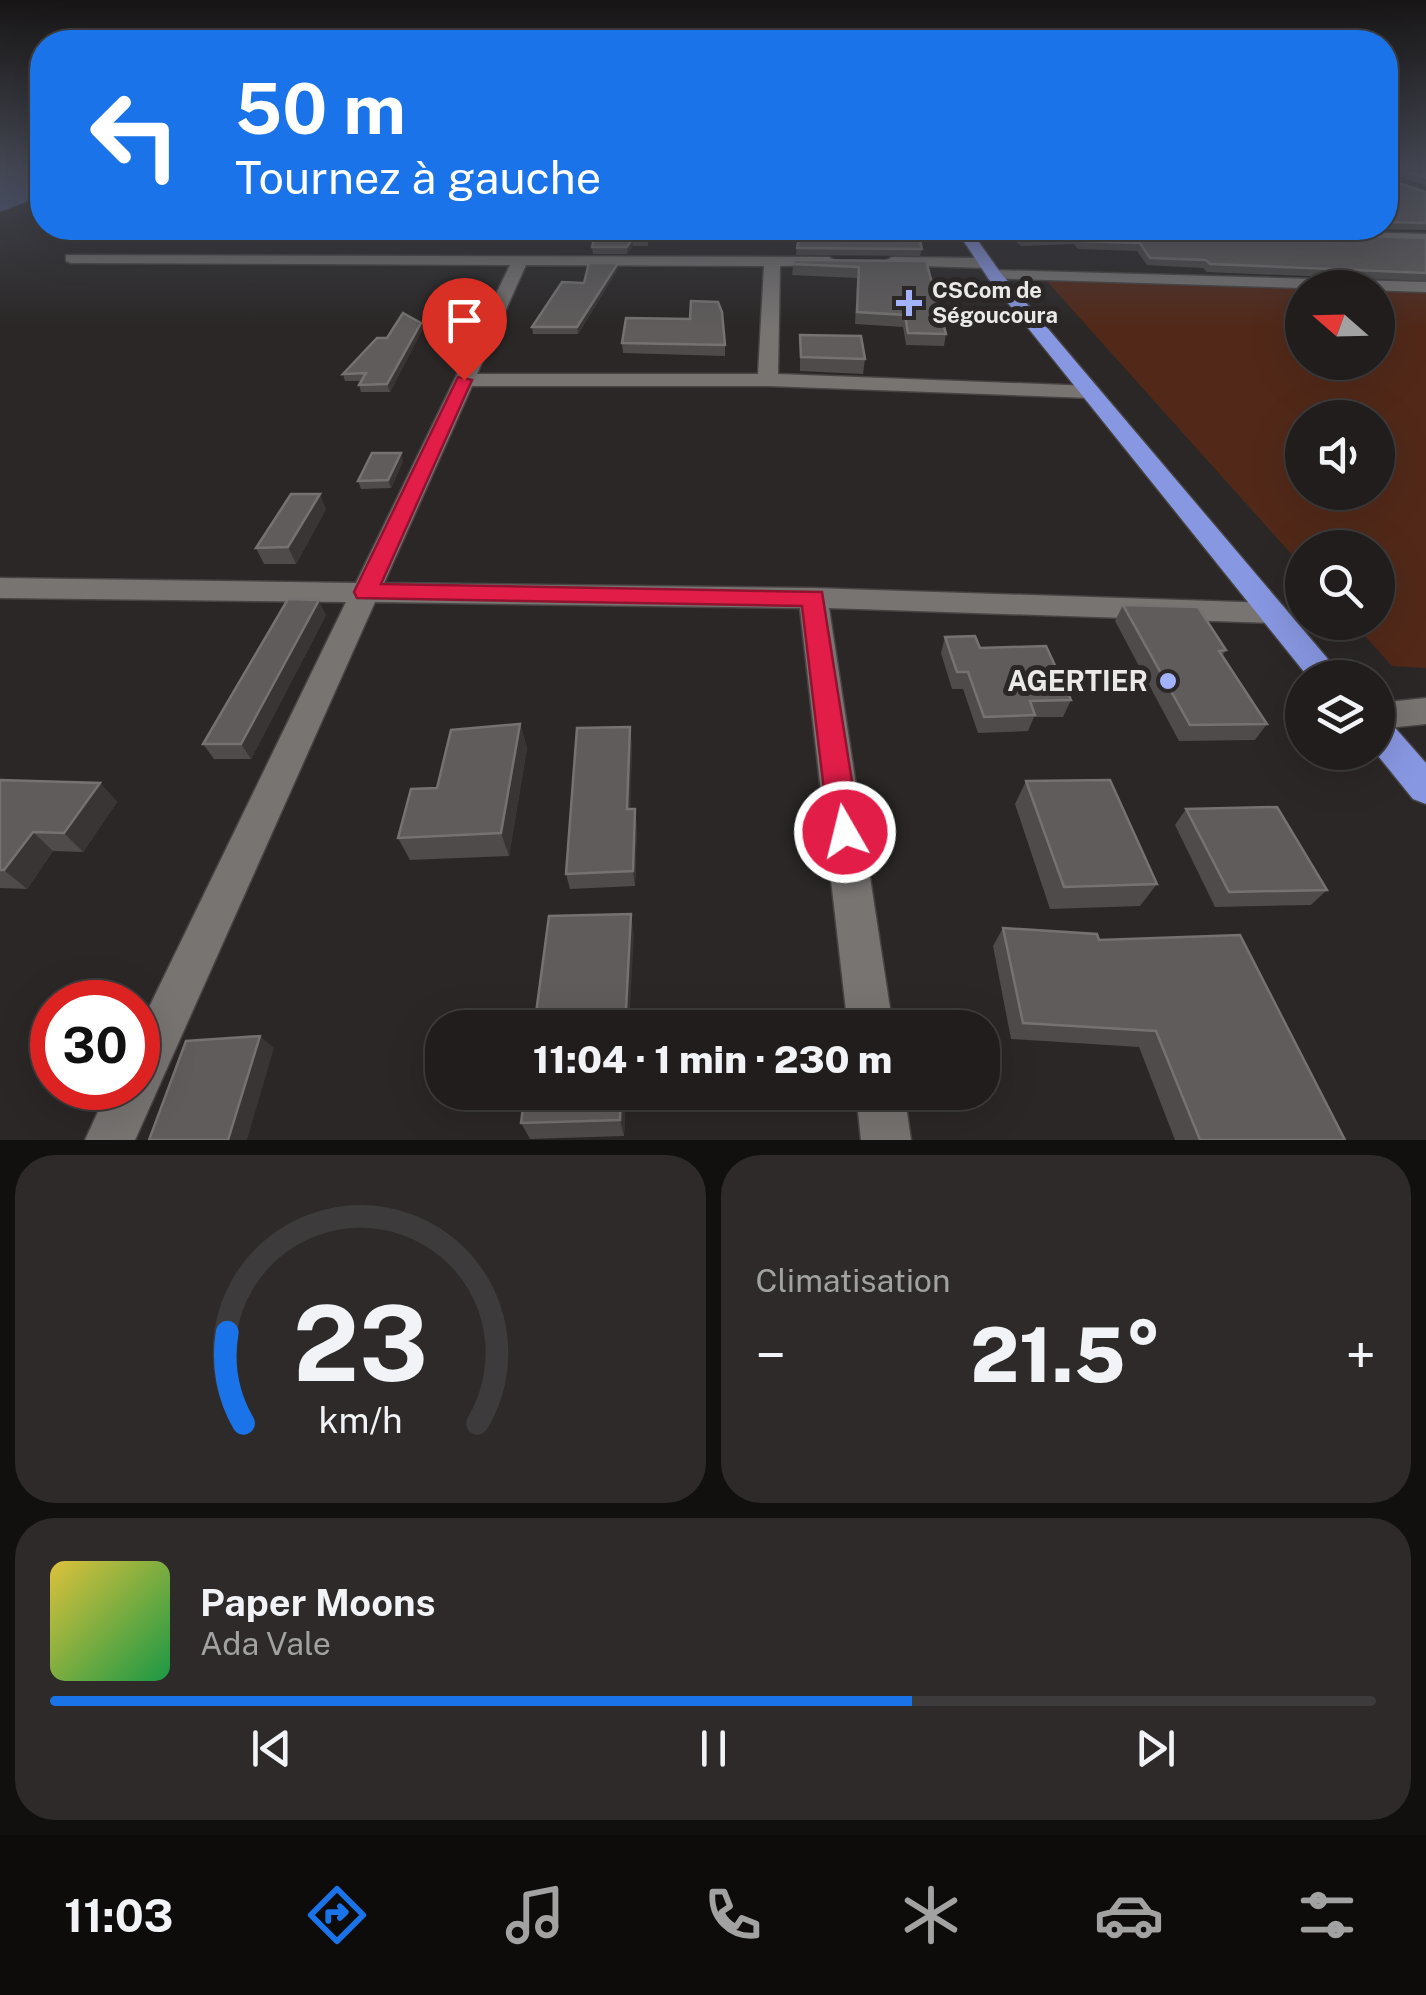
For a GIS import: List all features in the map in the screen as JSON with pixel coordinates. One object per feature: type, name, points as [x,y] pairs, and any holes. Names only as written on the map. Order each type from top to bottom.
[{"type":"highway","points":[[970,240],[1090,392],[1313,660]]},
{"type":"highway","points":[[1395,752],[1426,788]]},
{"type":"street","points":[[1398,237],[1426,238]]},
{"type":"street","points":[[70,258],[850,262]]},
{"type":"street","points":[[160,1033],[520,260]]},
{"type":"street","points":[[768,380],[772,262]]},
{"type":"street","points":[[869,262],[1426,287]]},
{"type":"street","points":[[464,380],[768,380],[1090,392]]},
{"type":"street","points":[[0,588],[813,598],[1273,612]]},
{"type":"street","points":[[813,598],[869,1010]]},
{"type":"street","points":[[1395,714],[1426,711]]},
{"type":"street","points":[[110,1140],[124,1110]]},
{"type":"street","points":[[882,1110],[886,1140]]},
{"type":"shaded area","points":[[1044,278],[1285,287],[1285,380],[1395,380],[1395,291],[1426,292],[1426,668],[1395,666],[1395,660],[1387,660],[1368,640],[1395,640],[1395,530],[1285,530],[1285,547]]},
{"type":"building","points":[[1426,238],[1426,273],[1150,258],[1140,243],[1079,240]]},
{"type":"building","points":[[594,240],[631,240],[627,247],[592,247]]},
{"type":"building","points":[[799,240],[920,240],[922,249],[797,248]]},
{"type":"building","points":[[794,260],[926,261],[946,334],[908,333],[905,315],[857,312],[859,267],[793,264]]},
{"type":"building","points":[[589,263],[618,263],[577,327],[532,327],[562,282],[584,283]]},
{"type":"building","points":[[691,301],[718,302],[725,345],[622,343],[626,318],[690,319]]},
{"type":"building","points":[[403,313],[421,323],[387,384],[359,385],[366,373],[343,374],[377,338],[387,338]]},
{"type":"building","points":[[800,335],[861,336],[865,359],[801,357]]},
{"type":"building","points":[[372,453],[401,453],[388,480],[358,481]]},
{"type":"building","points":[[291,494],[320,494],[288,547],[256,548]]},
{"type":"building","points":[[288,599],[319,600],[241,744],[203,744]]},
{"type":"building","points":[[1123,605],[1198,607],[1226,650],[1219,651],[1267,724],[1190,725]]},
{"type":"building","points":[[975,636],[980,648],[1046,646],[1071,700],[1030,701],[1035,715],[984,717],[968,672],[957,672],[945,637]]},
{"type":"building","points":[[520,724],[501,833],[398,838],[411,789],[437,788],[451,730]]},
{"type":"building","points":[[630,727],[627,809],[635,809],[633,871],[566,874],[577,728]]},
{"type":"building","points":[[0,780],[100,783],[64,833],[33,832],[4,870],[0,870]]},
{"type":"building","points":[[1110,780],[1157,884],[1064,887],[1026,781]]},
{"type":"building","points":[[1277,807],[1327,890],[1229,892],[1186,809]]},
{"type":"building","points":[[631,914],[626,1010],[536,1010],[549,916]]},
{"type":"building","points":[[1003,928],[1097,934],[1099,940],[1240,935],[1345,1140],[1200,1140],[1156,1031],[1023,1023]]},
{"type":"building","points":[[260,1036],[228,1140],[149,1140],[186,1041]]},
{"type":"building","points":[[523,1110],[620,1110],[620,1120],[521,1123]]},
{"type":"place","name":"CSCom de Ségoucoura","points":[[909,303]]},
{"type":"place","name":"AGERTIER","points":[[1168,681]]},
{"type":"route","points":[[464,380],[366,592],[813,598],[845,832]]}]
